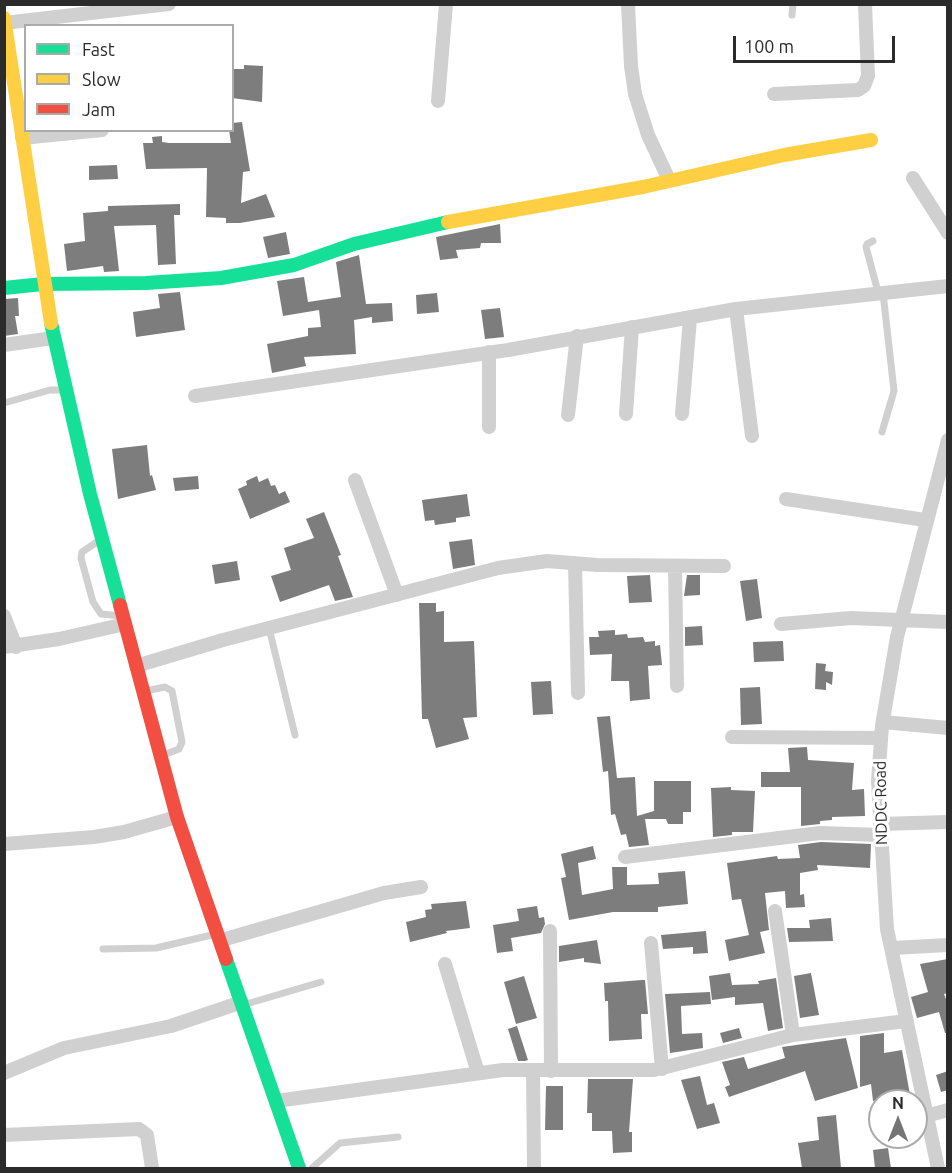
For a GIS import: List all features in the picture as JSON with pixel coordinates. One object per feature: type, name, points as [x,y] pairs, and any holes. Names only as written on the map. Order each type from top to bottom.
[{"type":"street","points":[[438,101],[446,4]]},
{"type":"street","points":[[628,4],[631,66],[635,94],[648,135],[669,180]]},
{"type":"street","points":[[774,94],[858,90],[864,86],[867,76],[865,4]]},
{"type":"street","points":[[5,23],[96,8],[162,5]]},
{"type":"street","points":[[4,18],[11,111],[22,138],[53,338],[102,538],[177,817],[299,1168]]},
{"type":"street","points":[[22,138],[82,132]]},
{"type":"street","points":[[4,288],[44,284],[146,283],[221,279],[294,265],[354,244],[444,223],[669,180],[795,153],[871,141]]},
{"type":"street","points":[[913,178],[948,233]]},
{"type":"street","points":[[195,396],[489,352],[690,319],[736,309],[948,286]]},
{"type":"street","points":[[736,309],[752,436]]},
{"type":"street","points":[[682,414],[690,319]]},
{"type":"street","points":[[626,414],[632,327]]},
{"type":"street","points":[[568,415],[577,336]]},
{"type":"street","points":[[4,345],[53,338]]},
{"type":"street","points":[[489,352],[489,427]]},
{"type":"street","name":"NDDC Road","points":[[920,1089],[886,919],[878,781],[883,722],[901,620],[925,520],[948,440]]},
{"type":"street","points":[[355,480],[397,595]]},
{"type":"street","points":[[786,499],[925,520]]},
{"type":"street","points":[[136,666],[269,628],[498,568],[547,561],[675,567],[724,566]]},
{"type":"street","points":[[575,563],[578,693]]},
{"type":"street","points":[[675,567],[677,686]]},
{"type":"street","points":[[4,616],[10,647],[124,620]]},
{"type":"street","points":[[781,624],[851,618],[948,622]]},
{"type":"street","points":[[883,722],[948,728]]},
{"type":"street","points":[[732,737],[881,738]]},
{"type":"street","points":[[4,844],[94,837],[177,817]]},
{"type":"street","points":[[625,857],[820,833],[948,822]]},
{"type":"street","points":[[220,937],[384,893],[421,887]]},
{"type":"street","points":[[775,910],[793,1035]]},
{"type":"street","points":[[550,931],[551,1071]]},
{"type":"street","points":[[651,943],[663,1069]]},
{"type":"street","points":[[891,948],[948,945]]},
{"type":"street","points":[[445,964],[478,1073]]},
{"type":"street","points":[[4,1072],[64,1048],[171,1026],[243,1004]]},
{"type":"street","points":[[276,1101],[478,1073],[663,1069],[793,1035],[906,1021]]},
{"type":"street","points":[[533,1071],[534,1168]]},
{"type":"street","points":[[928,1115],[948,1110]]},
{"type":"street","name":"NDDC Road","points":[[928,1125],[937,1168]]},
{"type":"street","points":[[4,1135],[139,1129],[147,1135],[152,1168]]},
{"type":"lane","points":[[792,15],[793,4]]},
{"type":"lane","points":[[873,241],[866,247],[880,292],[894,391],[882,432]]},
{"type":"lane","points":[[4,403],[50,390],[66,390]]},
{"type":"lane","points":[[102,538],[87,547],[81,558],[93,602],[101,614],[124,620]]},
{"type":"lane","points":[[269,628],[295,735]]},
{"type":"lane","points":[[143,692],[165,687],[172,691],[182,742],[179,749],[160,756]]},
{"type":"lane","points":[[103,949],[156,948],[220,937]]},
{"type":"lane","points":[[243,1004],[321,982]]},
{"type":"lane","points":[[312,1168],[340,1143],[398,1137]]},
{"type":"building","points":[[244,65],[263,66],[262,102],[234,98],[234,69],[244,69]]},
{"type":"building","points":[[242,122],[250,171],[243,172],[241,203],[266,194],[275,217],[226,223],[226,218],[206,217],[207,168],[146,169],[143,143],[153,143],[152,137],[162,136],[162,142],[169,143],[231,143],[229,132],[234,132],[234,123]]},
{"type":"building","points":[[117,165],[118,179],[89,180],[89,166]]},
{"type":"building","points":[[180,204],[180,215],[174,215],[176,264],[158,265],[156,225],[114,226],[119,271],[104,272],[103,266],[67,271],[64,244],[85,241],[83,213],[108,211],[108,206]]},
{"type":"building","points":[[500,224],[501,243],[481,243],[480,248],[456,250],[458,258],[440,260],[436,237]]},
{"type":"building","points":[[286,232],[290,254],[268,258],[263,237]]},
{"type":"building","points":[[359,255],[366,304],[392,303],[393,321],[372,323],[372,317],[354,320],[356,354],[304,357],[306,366],[272,373],[267,344],[308,336],[308,328],[321,327],[319,310],[283,316],[277,281],[304,277],[308,302],[341,297],[336,262]]},
{"type":"building","points":[[180,292],[185,330],[136,337],[133,312],[160,308],[158,294]]},
{"type":"building","points":[[437,293],[439,312],[417,314],[416,295]]},
{"type":"building","points":[[18,298],[19,316],[15,316],[18,334],[4,336],[4,299]]},
{"type":"building","points":[[500,308],[504,337],[485,339],[481,310]]},
{"type":"building","points":[[147,445],[150,476],[152,475],[156,490],[118,499],[112,449]]},
{"type":"building","points":[[198,476],[199,489],[175,491],[173,478]]},
{"type":"building","points":[[257,476],[259,482],[268,478],[271,486],[275,485],[279,494],[285,491],[290,502],[250,519],[238,489],[247,485],[246,481]]},
{"type":"building","points":[[467,494],[470,516],[456,518],[456,522],[435,525],[434,520],[425,521],[422,500]]},
{"type":"building","points":[[324,512],[341,555],[338,556],[353,597],[335,601],[329,585],[280,602],[271,576],[291,570],[284,548],[314,538],[306,519]]},
{"type":"building","points":[[472,539],[475,565],[453,569],[449,542]]},
{"type":"building","points":[[237,561],[240,580],[215,584],[212,565]]},
{"type":"building","points":[[650,575],[652,602],[629,603],[627,576]]},
{"type":"building","points":[[687,575],[700,575],[700,595],[684,596]]},
{"type":"building","points":[[757,579],[762,618],[746,621],[740,581]]},
{"type":"building","points":[[419,603],[436,603],[436,612],[444,611],[444,642],[474,641],[477,717],[463,718],[469,739],[436,748],[428,719],[422,719]]},
{"type":"building","points":[[702,626],[703,645],[685,646],[685,627]]},
{"type":"building","points":[[615,630],[615,635],[627,634],[628,638],[643,637],[645,642],[655,641],[655,646],[660,645],[662,665],[648,666],[650,699],[630,701],[629,681],[611,681],[612,654],[590,655],[589,637],[599,637],[598,631]]},
{"type":"building","points":[[783,641],[784,661],[754,662],[753,642]]},
{"type":"building","points":[[816,663],[826,664],[825,671],[833,672],[832,685],[826,682],[826,690],[815,689]]},
{"type":"building","points":[[551,681],[553,714],[533,715],[531,682]]},
{"type":"building","points":[[760,687],[762,724],[741,725],[740,688]]},
{"type":"building","points":[[610,716],[617,778],[635,777],[637,816],[654,811],[654,781],[691,781],[691,812],[683,812],[683,824],[668,824],[666,819],[645,819],[649,845],[629,847],[626,834],[621,835],[615,814],[611,815],[608,771],[603,772],[597,717]]},
{"type":"building","points":[[807,747],[808,760],[854,763],[852,790],[864,789],[865,816],[832,817],[832,820],[820,821],[820,824],[801,826],[801,787],[761,787],[761,772],[790,772],[788,748]]},
{"type":"building","points":[[731,787],[731,790],[755,791],[753,832],[732,832],[732,835],[713,837],[711,788]]},
{"type":"building","points":[[821,842],[871,844],[870,868],[817,865],[818,870],[800,873],[800,895],[804,894],[805,907],[786,908],[785,891],[765,893],[769,930],[760,932],[765,953],[729,961],[725,940],[749,935],[741,899],[732,900],[727,863],[777,856],[778,859],[800,858],[798,845]]},
{"type":"building","points":[[593,846],[596,859],[578,863],[582,895],[613,889],[612,867],[627,867],[627,885],[659,884],[658,873],[685,871],[688,904],[658,907],[658,912],[613,912],[569,920],[561,878],[566,877],[561,854]]},
{"type":"building","points":[[466,901],[470,928],[446,931],[447,933],[410,942],[406,922],[426,917],[425,910],[432,909],[431,904]]},
{"type":"building","points":[[537,906],[539,918],[544,917],[545,924],[541,933],[511,938],[513,951],[497,953],[493,925],[519,921],[517,909]]},
{"type":"building","points":[[831,918],[833,941],[789,942],[787,928],[810,928],[809,920]]},
{"type":"building","points":[[706,931],[708,953],[693,954],[693,947],[663,949],[661,935]]},
{"type":"building","points":[[597,940],[601,964],[584,962],[584,958],[559,962],[559,946]]},
{"type":"building","points":[[948,959],[948,993],[944,994],[948,1004],[948,1033],[945,1033],[939,1012],[917,1018],[911,997],[928,992],[920,964]]},
{"type":"building","points":[[730,973],[732,985],[759,984],[758,981],[776,978],[783,1028],[768,1031],[763,1003],[735,1005],[735,997],[712,1000],[709,976]]},
{"type":"building","points":[[811,973],[819,1015],[800,1018],[794,976]]},
{"type":"building","points":[[524,976],[537,1018],[516,1024],[504,982]]},
{"type":"building","points":[[645,980],[648,1014],[641,1014],[642,1039],[609,1041],[608,1001],[605,1001],[604,983]]},
{"type":"building","points":[[710,992],[711,1004],[681,1006],[682,1034],[702,1033],[703,1048],[670,1053],[665,994]]},
{"type":"building","points":[[517,1026],[528,1060],[525,1061],[518,1061],[508,1029]]},
{"type":"building","points":[[739,1028],[742,1038],[723,1043],[720,1033]]},
{"type":"building","points":[[884,1033],[884,1053],[902,1050],[909,1089],[872,1089],[871,1084],[860,1087],[860,1036]]},
{"type":"building","points":[[846,1038],[858,1088],[815,1101],[805,1071],[729,1097],[725,1087],[730,1085],[722,1062],[744,1057],[748,1069],[785,1058],[782,1047]]},
{"type":"building","points":[[948,1071],[948,1090],[941,1092],[936,1075]]},
{"type":"building","points":[[700,1076],[707,1105],[714,1103],[720,1123],[697,1129],[681,1080]]},
{"type":"building","points":[[588,1079],[633,1079],[629,1132],[632,1132],[632,1152],[613,1153],[612,1131],[592,1131],[592,1113],[587,1113]]},
{"type":"building","points":[[546,1086],[563,1086],[563,1130],[545,1130]]},
{"type":"building","points":[[836,1115],[841,1168],[802,1168],[798,1143],[819,1140],[817,1117]]},
{"type":"building","points":[[888,1149],[891,1168],[875,1168],[873,1150]]},
{"type":"traffic: fast","points":[[4,288],[43,284],[146,283],[221,278],[294,265],[354,244],[448,222]]},
{"type":"traffic: fast","points":[[51,323],[90,494],[120,605]]},
{"type":"traffic: fast","points":[[226,959],[299,1168]]},
{"type":"traffic: slow","points":[[4,18],[51,323]]},
{"type":"traffic: slow","points":[[448,222],[643,187],[784,155],[871,140]]},
{"type":"traffic: jam","points":[[120,605],[177,817],[226,959]]}]
